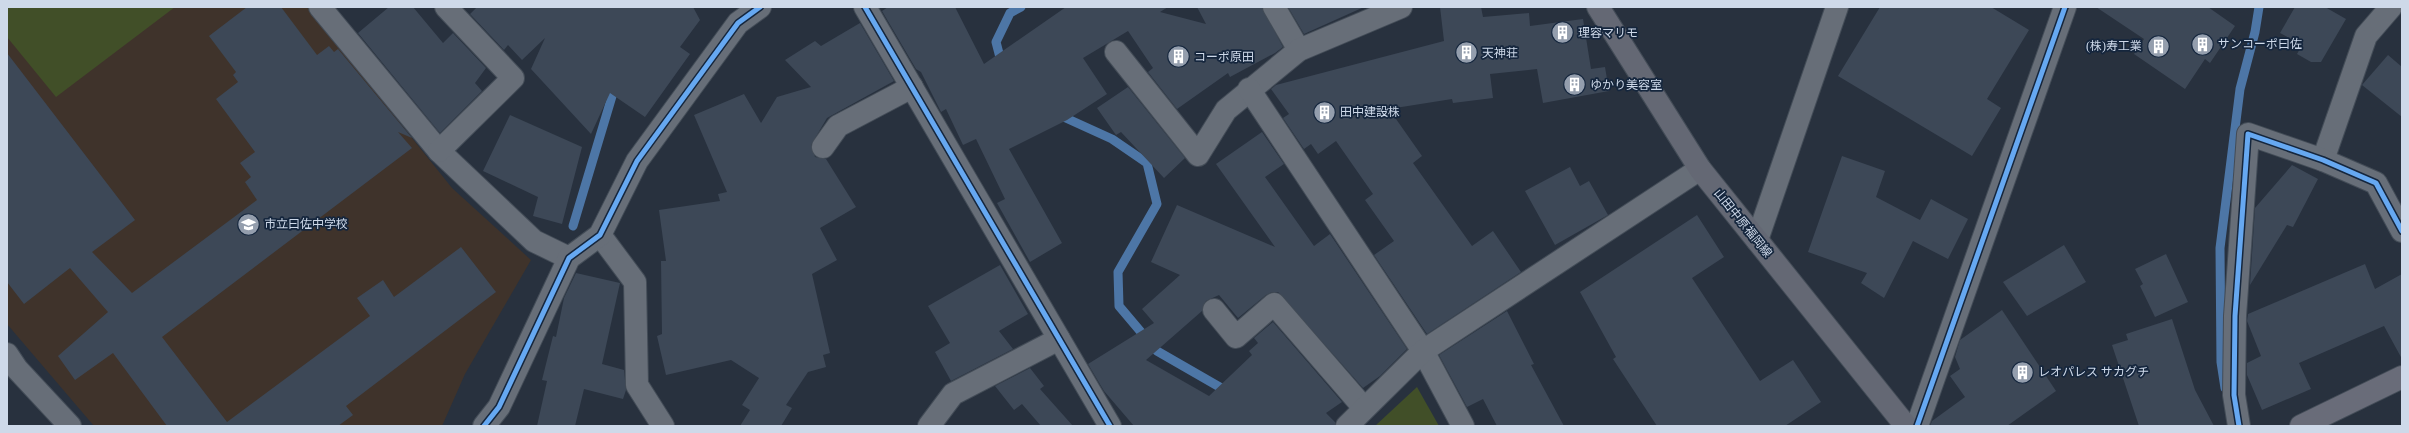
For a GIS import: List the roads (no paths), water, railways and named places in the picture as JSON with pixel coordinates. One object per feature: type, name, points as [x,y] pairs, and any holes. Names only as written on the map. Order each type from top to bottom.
[{"type":"main road","name":"山田中原福岡線","points":[[1598,7],[1700,169],[1906,426]]},
{"type":"main road","points":[[2300,426],[2402,377]]},
{"type":"street","points":[[439,151],[513,78],[446,7]]},
{"type":"street","points":[[484,426],[499,407],[569,258],[600,235],[637,161],[738,23],[760,7]]},
{"type":"street","points":[[865,7],[1110,426]]},
{"type":"street","points":[[1274,7],[1299,50]]},
{"type":"street","points":[[1116,52],[1198,155],[1226,110],[1299,50],[1401,7]]},
{"type":"street","points":[[1757,240],[1837,7]]},
{"type":"street","points":[[1917,426],[2065,7]]},
{"type":"street","points":[[2323,160],[2366,36],[2391,7]]},
{"type":"street","points":[[326,9],[439,151],[534,241],[569,258]]},
{"type":"street","points":[[823,147],[838,126],[912,87]]},
{"type":"street","points":[[1249,90],[1423,351],[1463,426]]},
{"type":"street","points":[[2239,426],[2234,395],[2235,316],[2248,134],[2323,160],[2376,184],[2402,231]]},
{"type":"street","points":[[1347,426],[1423,351],[1700,169]]},
{"type":"street","points":[[600,235],[635,282],[637,385],[663,426]]},
{"type":"street","points":[[1214,310],[1236,337],[1274,304],[1364,408]]},
{"type":"street","points":[[929,426],[953,394],[1059,339]]},
{"type":"street","points":[[7,354],[17,369],[70,426]]},
{"type":"waterway","points":[[1002,65],[996,42],[1010,13],[1021,7]]},
{"type":"waterway","points":[[2225,388],[2221,362],[2220,248],[2240,89],[2255,32],[2259,7]]},
{"type":"waterway","points":[[573,226],[616,83]]},
{"type":"waterway","points":[[1057,114],[1112,139],[1147,163],[1157,204],[1118,272],[1119,306],[1157,351],[1230,393]]},
{"type":"place","name":"理容マリモ","points":[[1562,33]]},
{"type":"place","name":"サンコーポ曰佐","points":[[2202,44]]},
{"type":"place","name":"(株)寿工業","points":[[2158,46]]},
{"type":"place","name":"天神荘","points":[[1467,53]]},
{"type":"place","name":"コーポ原田","points":[[1178,57]]},
{"type":"place","name":"ゆかり美容室","points":[[1574,85]]},
{"type":"place","name":"田中建設株","points":[[1324,112]]},
{"type":"place","name":"市立曰佐中学校","points":[[249,224]]},
{"type":"place","name":"レオパレス サカグチ","points":[[2022,372]]}]
